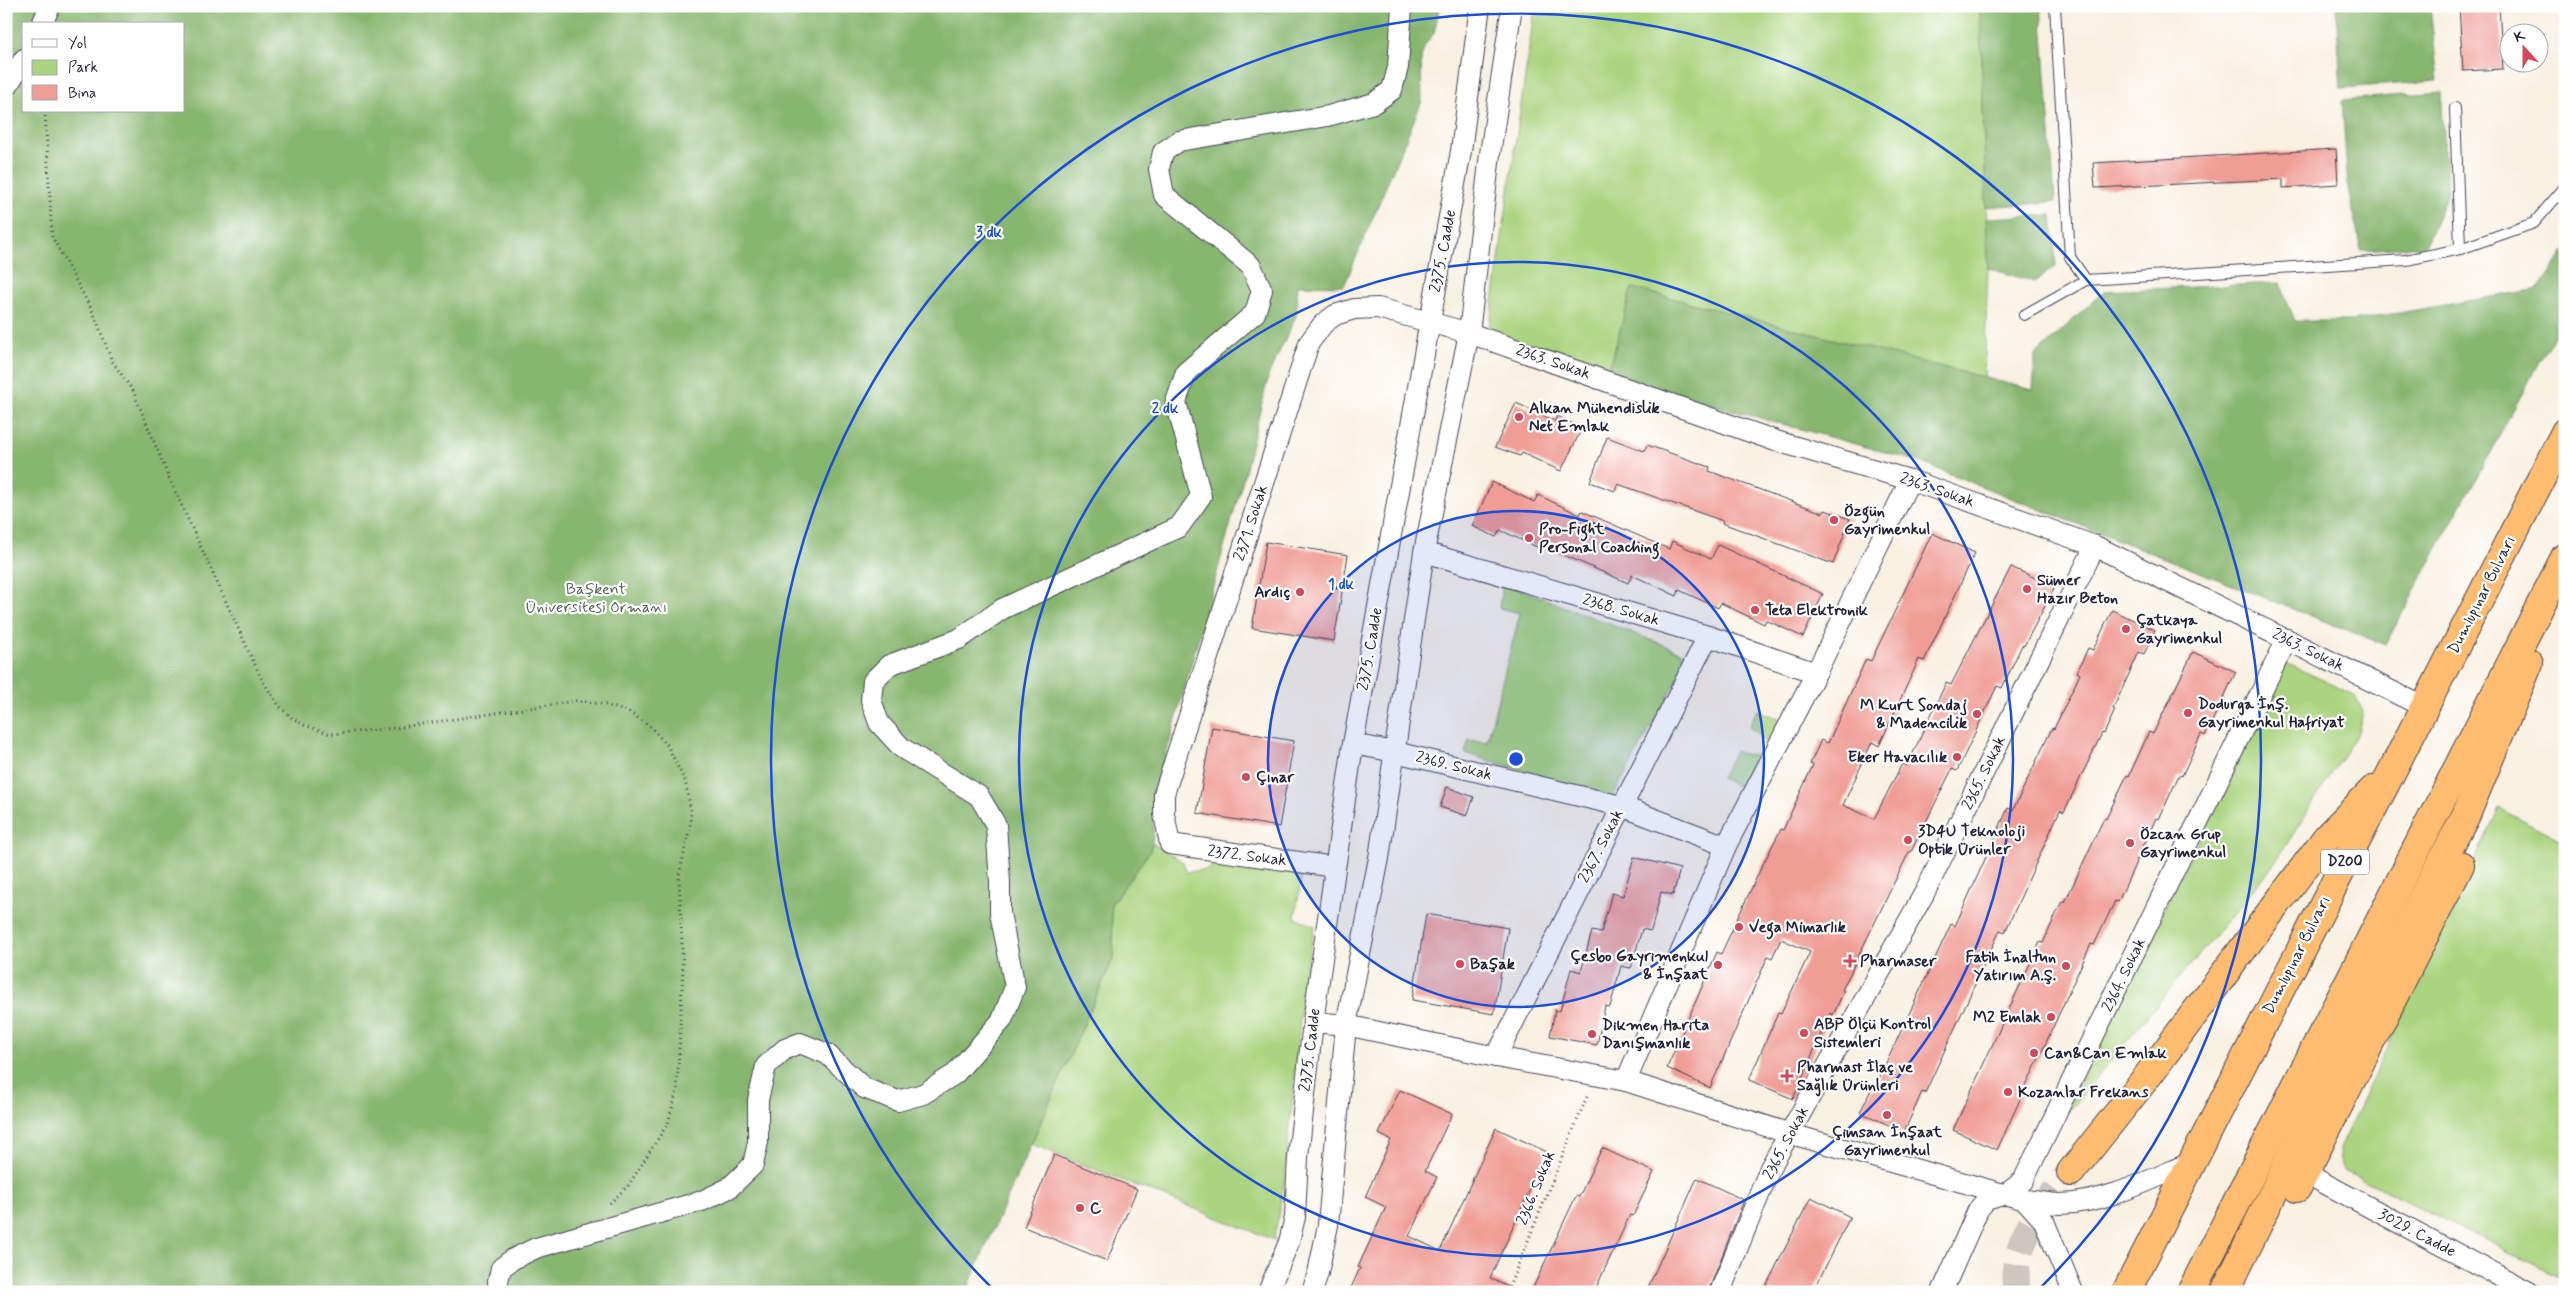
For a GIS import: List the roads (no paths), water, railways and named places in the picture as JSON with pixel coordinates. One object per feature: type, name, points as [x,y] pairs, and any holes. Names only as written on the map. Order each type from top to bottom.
[{"type":"highway","name":"Dumlupınar Bulvarı","points":[[2126,1292],[2190,1163],[2565,432]]},
{"type":"highway","points":[[2226,1292],[2338,1060],[2466,815],[2550,613],[2559,573]]},
{"type":"highway","points":[[2191,1292],[2559,573]]},
{"type":"highway","points":[[2071,1172],[2146,1078],[2327,837],[2393,769]]},
{"type":"highway","points":[[2244,1292],[2469,847],[2466,815]]},
{"type":"street","points":[[43,22],[50,6]]},
{"type":"street","points":[[499,1292],[498,1281],[501,1268],[512,1259],[533,1249],[702,1202],[729,1188],[753,1165],[758,1142],[758,1100],[766,1066],[784,1049],[800,1043],[827,1054],[864,1088],[898,1101],[923,1094],[955,1074],[1002,1020],[1015,987],[1000,913],[996,825],[979,796],[902,748],[879,723],[871,700],[873,681],[889,664],[959,639],[1002,609],[1178,527],[1202,496],[1176,402],[1186,372],[1255,313],[1262,290],[1251,266],[1164,195],[1159,169],[1163,152],[1179,141],[1328,116],[1374,103],[1392,90],[1398,67],[1402,6]]},
{"type":"street","name":"2375. Cadde","points":[[1268,1292],[1289,1242],[1295,1217],[1298,1157],[1313,1022],[1353,744],[1461,151],[1480,6]]},
{"type":"street","name":"2375. Cadde","points":[[1312,1292],[1328,1225],[1346,1025],[1379,858],[1424,552],[1469,333],[1490,154],[1512,6]]},
{"type":"street","points":[[6,60],[22,53]]},
{"type":"street","points":[[6,88],[22,62]]},
{"type":"street","name":"2371. Sokak","points":[[1167,836],[1164,794],[1309,343],[1323,324],[1335,316],[1354,309],[1378,308],[1430,324]]},
{"type":"street","name":"2363. Sokak","points":[[1430,324],[1469,333],[1776,440],[1910,480],[2095,546],[2424,707]]},
{"type":"street","points":[[1626,1081],[1726,846],[1816,672],[1910,480]]},
{"type":"street","name":"2365. Sokak","points":[[1720,1292],[1770,1168],[1791,1134],[1924,892],[2095,546]]},
{"type":"street","name":"2368. Sokak","points":[[1424,552],[1708,636],[1816,672]]},
{"type":"street","name":"2367. Sokak","points":[[1496,1057],[1708,636]]},
{"type":"street","name":"2364. Sokak","points":[[1942,1292],[1978,1210],[1986,1200],[2016,1197],[2287,639]]},
{"type":"street","name":"2369. Sokak","points":[[1353,744],[1395,752],[1621,806],[1726,846]]},
{"type":"street","name":"2372. Sokak","points":[[1167,836],[1170,844],[1185,848],[1335,867]]},
{"type":"street","points":[[1313,1022],[1346,1025],[1496,1057],[1626,1081],[1791,1134],[2016,1197],[2060,1204],[2094,1200],[2190,1163]]},
{"type":"street","name":"3029. Cadde","points":[[2305,1173],[2529,1292]]},
{"type":"street","points":[[2016,1197],[2048,1230],[2073,1292]]},
{"type":"lane","points":[[2055,6],[2070,257],[2086,280]]},
{"type":"lane","points":[[2455,108],[2460,249]]},
{"type":"lane","points":[[2024,315],[2086,280],[2406,260],[2460,249],[2534,223],[2565,186]]},
{"type":"tunnel","points":[[2017,1292],[2016,1274],[2023,1242],[2039,1213],[2071,1172]]},
{"type":"place","name":"Alkan Mühendislik Net Emlak","points":[[1519,417]]},
{"type":"place","name":"Özgün Gayrimenkul","points":[[1834,520]]},
{"type":"place","name":"Pro-Fight Personal Coaching","points":[[1529,538]]},
{"type":"place","name":"Sümer Hazır Beton","points":[[2027,589]]},
{"type":"place","name":"Ardıç","points":[[1300,592]]},
{"type":"place","name":"Teta Elektronik","points":[[1755,610]]},
{"type":"place","name":"Çatkaya Gayrimenkul","points":[[2126,629]]},
{"type":"place","name":"Dodurga İnş. Gayrimenkul Hafriyat","points":[[2188,713]]},
{"type":"place","name":"M Kurt Sondaj & Madencilik","points":[[1977,714]]},
{"type":"place","name":"Eker Havacılık","points":[[1957,757]]},
{"type":"place","name":"Çınar","points":[[1246,777]]},
{"type":"place","name":"3D4U Teknoloji Optik Ürünler","points":[[1908,840]]},
{"type":"place","name":"Özcan Grup Gayrimenkul","points":[[2130,843]]},
{"type":"place","name":"Vega Mimarlık","points":[[1739,927]]},
{"type":"place","name":"Pharmaser","points":[[1850,961]]},
{"type":"place","name":"Başak","points":[[1460,964]]},
{"type":"place","name":"Çesbo Gayrimenkul & İnşaat","points":[[1718,965]]},
{"type":"place","name":"Fatih İnaltun Yatırım A.Ş.","points":[[2066,966]]},
{"type":"place","name":"M2 Emlak","points":[[2051,1017]]},
{"type":"place","name":"ABP Ölçü Kontrol Sistemleri","points":[[1804,1033]]},
{"type":"place","name":"Dikmen Harita Danışmanlık","points":[[1592,1034]]},
{"type":"place","name":"Can&Can Emlak","points":[[2034,1053]]},
{"type":"place","name":"Pharmast İlaç ve Sağlık Ürünleri","points":[[1787,1076]]},
{"type":"place","name":"Kozanlar Frekans","points":[[2008,1092]]},
{"type":"place","name":"Çimsan İnşaat Gayrimenkul","points":[[1887,1115]]},
{"type":"place","name":"C","points":[[1080,1208]]},
{"type":"park label","name":"Başkent Üniversitesi Ormanı","points":[[596,598]]}]
